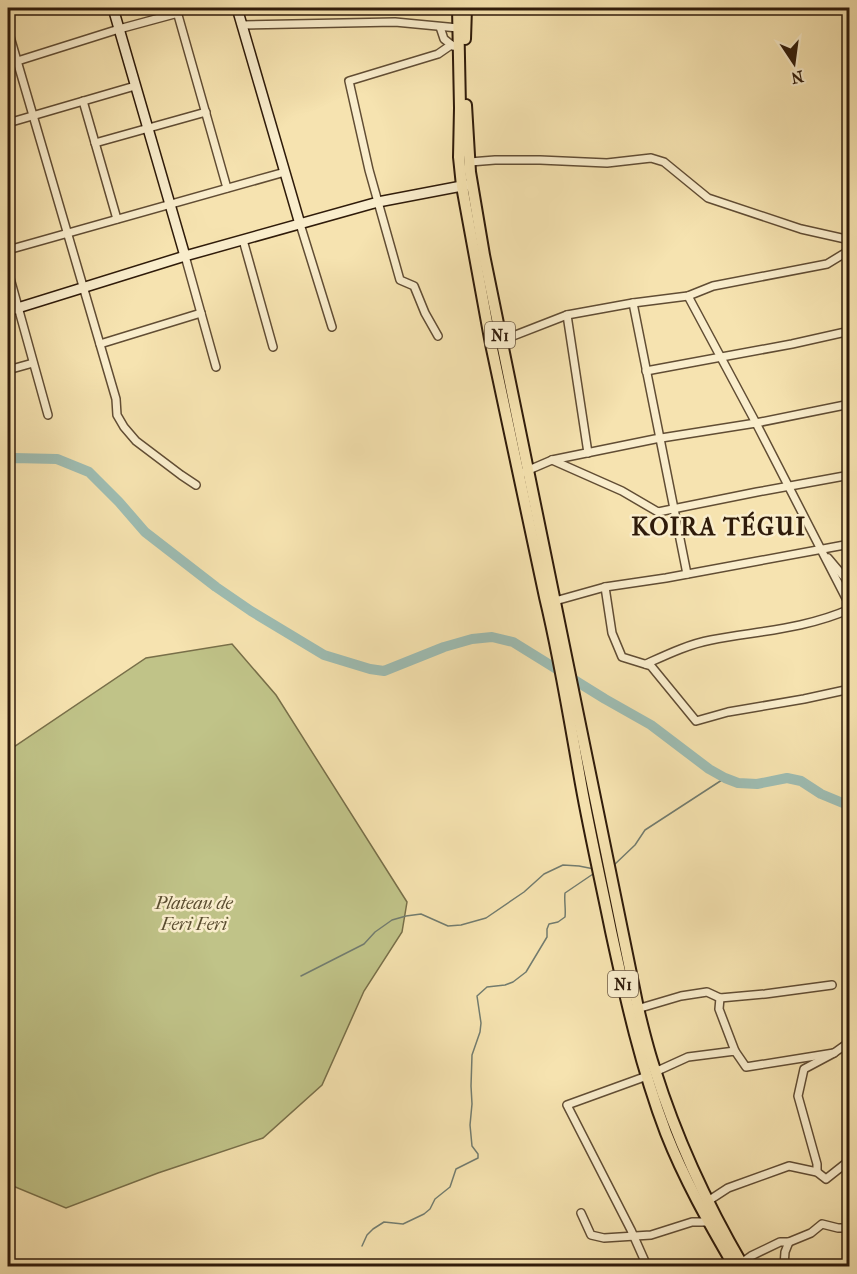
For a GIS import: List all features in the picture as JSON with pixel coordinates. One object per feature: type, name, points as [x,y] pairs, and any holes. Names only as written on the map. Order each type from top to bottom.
[{"type":"main road","name":"N1","points":[[458,8],[455,46],[459,157],[467,184],[496,342],[563,659],[633,1010],[651,1074],[673,1120],[705,1204],[708,1222],[739,1265]]},
{"type":"main road","name":"N1","points":[[466,8],[465,52],[470,162],[467,184]]},
{"type":"main road","name":"N1","points":[[524,472],[555,601],[563,659]]},
{"type":"main road","name":"N1","points":[[705,1204],[715,1217],[739,1265]]},
{"type":"street","points":[[113,8],[216,367]]},
{"type":"street","points":[[237,8],[300,224],[333,327]]},
{"type":"street","points":[[8,64],[177,10],[227,188]]},
{"type":"street","points":[[242,25],[394,22],[458,28]]},
{"type":"street","points":[[440,27],[444,39],[455,46]]},
{"type":"street","points":[[8,30],[116,399],[117,415],[136,441],[196,484]]},
{"type":"street","points":[[438,336],[414,286],[400,280],[378,202],[349,81],[438,54],[455,46]]},
{"type":"street","points":[[8,123],[135,86]]},
{"type":"street","points":[[83,101],[117,219]]},
{"type":"street","points":[[95,143],[206,112]]},
{"type":"street","points":[[470,162],[540,160],[607,163],[651,158],[664,162],[708,198],[801,229],[849,240]]},
{"type":"street","points":[[8,250],[285,172]]},
{"type":"street","points":[[8,311],[185,256],[378,202],[467,184]]},
{"type":"street","points":[[243,240],[273,346]]},
{"type":"street","points":[[496,342],[567,315],[688,296],[713,286],[827,264],[849,250]]},
{"type":"street","points":[[8,271],[48,415]]},
{"type":"street","points":[[646,664],[708,640],[806,624],[831,618],[849,608],[756,423],[688,296]]},
{"type":"street","points":[[633,303],[687,574]]},
{"type":"street","points":[[100,344],[201,313]]},
{"type":"street","points":[[567,315],[588,453]]},
{"type":"street","points":[[646,371],[849,331]]},
{"type":"street","points":[[8,370],[33,363]]},
{"type":"street","points":[[524,472],[552,460],[849,404]]},
{"type":"street","points":[[552,460],[622,491],[658,512],[849,476]]},
{"type":"street","points":[[555,601],[605,587],[849,544]]},
{"type":"street","points":[[820,550],[849,584]]},
{"type":"street","points":[[605,587],[612,633],[622,657],[651,666],[696,721],[728,712],[804,699],[849,688]]},
{"type":"street","points":[[633,1010],[681,996],[707,992],[720,998],[832,985]]},
{"type":"street","points":[[720,998],[719,1009],[735,1051],[746,1067],[834,1053]]},
{"type":"street","points":[[817,1172],[817,1164],[798,1096],[804,1069],[834,1053],[848,1042]]},
{"type":"street","points":[[647,1266],[567,1105],[651,1074],[688,1057],[735,1051]]},
{"type":"street","points":[[705,1204],[728,1188],[789,1166],[817,1172],[826,1179],[849,1160]]},
{"type":"street","points":[[581,1214],[591,1235],[604,1238],[651,1235],[692,1222],[708,1222]]},
{"type":"street","points":[[739,1265],[751,1256],[780,1242],[789,1242],[812,1233],[822,1224],[849,1228]]},
{"type":"street","points":[[784,1266],[785,1252],[789,1242]]},
{"type":"green space","name":"Plateau de Feri Feri","points":[[232,644],[276,695],[407,902],[402,932],[364,991],[322,1085],[263,1138],[158,1173],[66,1208],[8,1184],[8,751],[146,658]]},
{"type":"waterway","points":[[8,459],[57,459],[89,472],[145,532],[216,587],[324,655],[384,671],[444,647],[472,639],[492,637],[513,642],[651,725],[709,769],[725,778],[738,783],[757,784],[787,778],[801,781],[821,794],[850,806]]},
{"type":"waterway","points":[[614,865],[635,845],[645,830],[725,778]]},
{"type":"waterway","points":[[301,976],[364,944],[375,932],[392,920],[421,914],[448,926],[461,925],[486,918],[524,892],[544,874],[563,865],[594,869]]},
{"type":"waterway","points":[[362,1246],[367,1235],[384,1222],[403,1224],[424,1214],[430,1209],[435,1199],[450,1187],[456,1169],[478,1158],[472,1146],[470,1125],[472,1055],[481,1023],[477,996],[487,987],[513,982],[526,972],[547,937],[549,924],[565,917],[565,893],[593,874]]},
{"type":"district","name":"KOIRA TÉGUI","points":[[719,527]]}]
